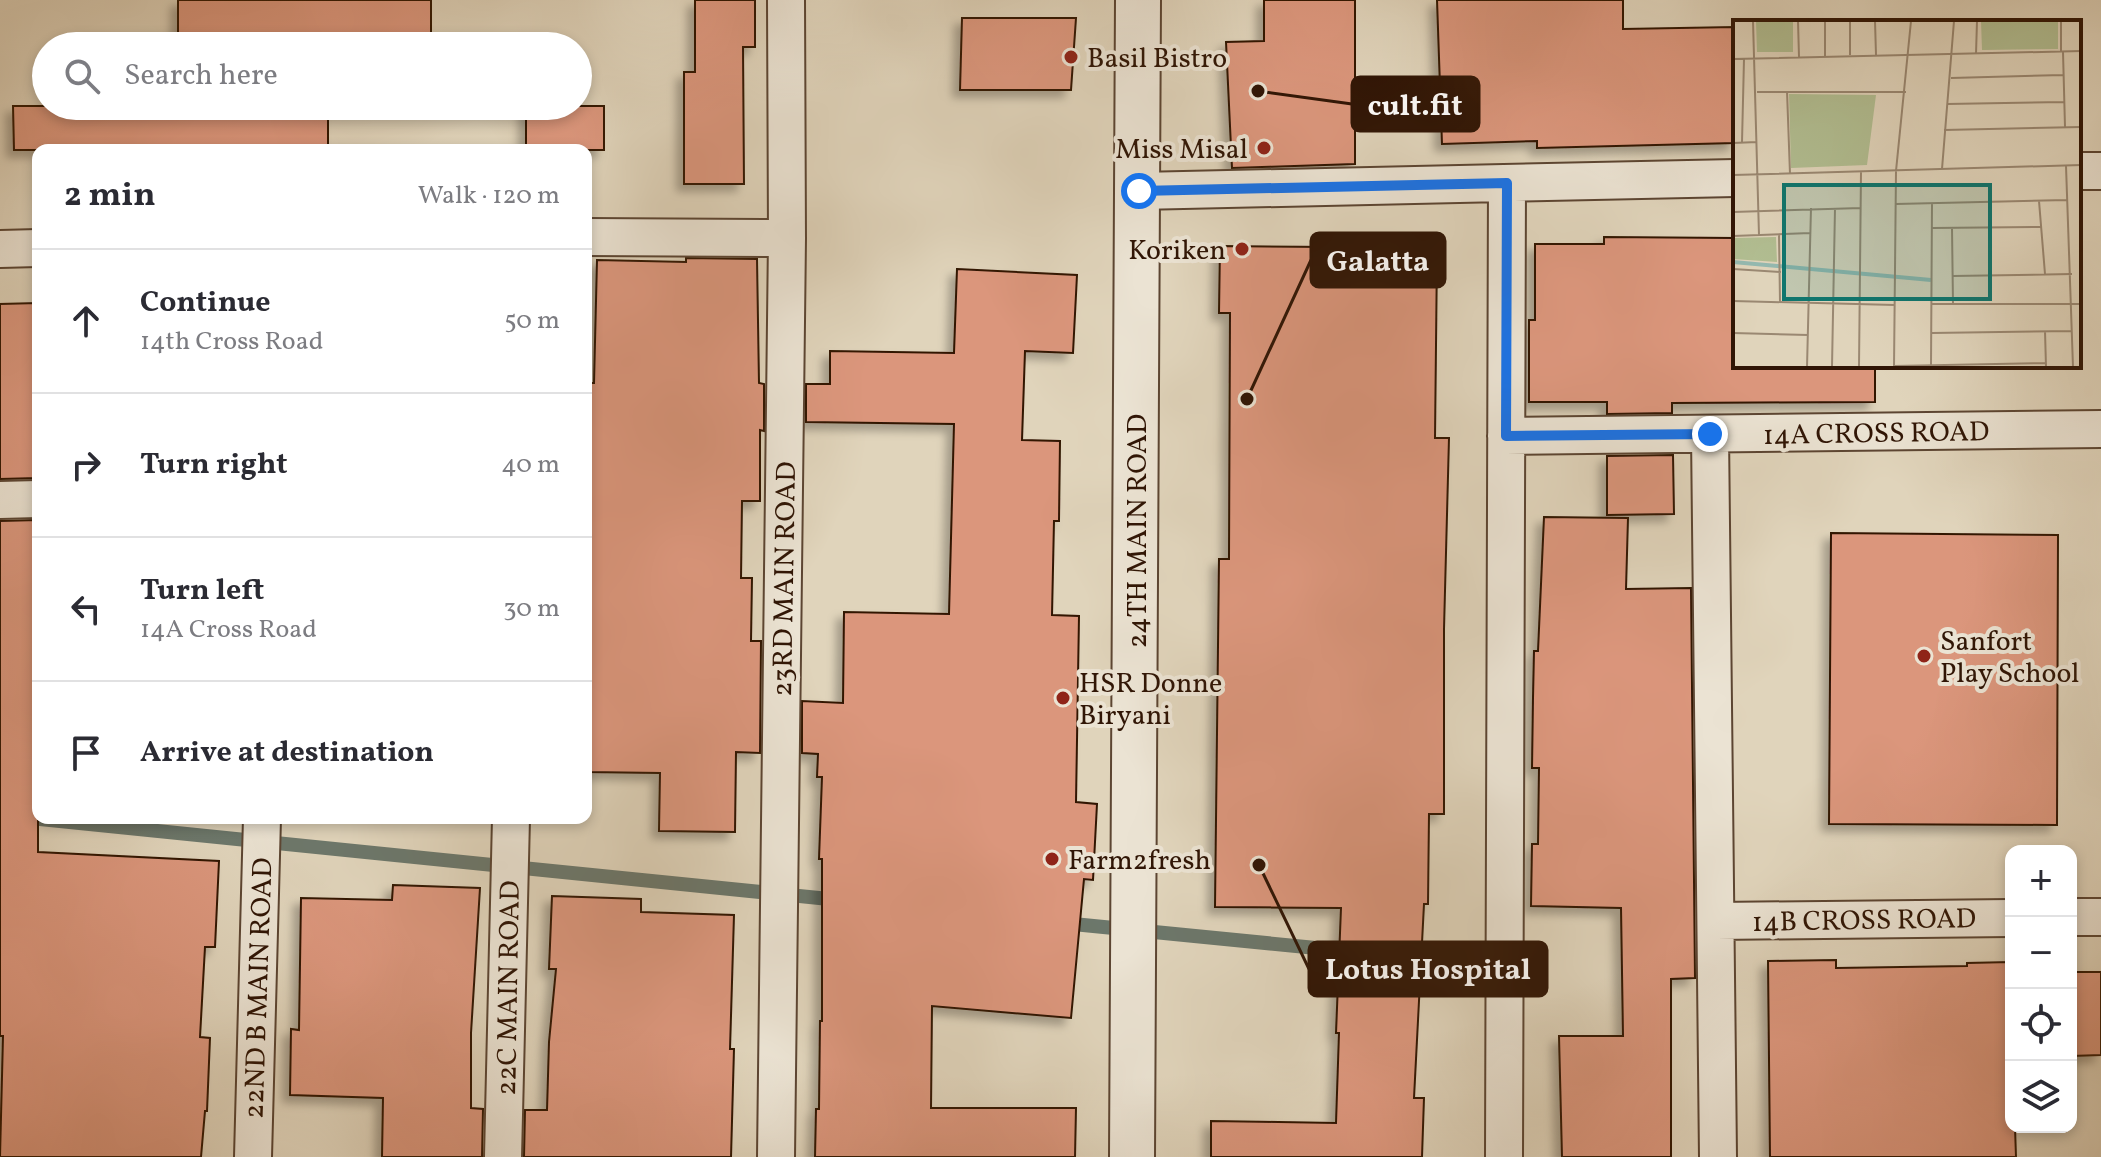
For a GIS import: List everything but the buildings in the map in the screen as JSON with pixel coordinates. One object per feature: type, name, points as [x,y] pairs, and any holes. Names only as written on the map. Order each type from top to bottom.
[{"type":"street","name":"23RD MAIN ROAD","points":[[776,1157],[787,238],[786,0]]},
{"type":"street","name":"24TH MAIN ROAD","points":[[1132,1157],[1138,0]]},
{"type":"street","points":[[1139,191],[1733,178]]},
{"type":"street","points":[[1504,1157],[1507,183]]},
{"type":"street","points":[[592,237],[787,238]]},
{"type":"street","points":[[0,249],[32,248]]},
{"type":"street","name":"14A CROSS ROAD","points":[[1506,436],[2101,429]]},
{"type":"street","points":[[1710,434],[1718,1157]]},
{"type":"street","points":[[0,500],[32,499]]},
{"type":"street","name":"22ND B MAIN ROAD","points":[[253,1157],[262,824]]},
{"type":"street","name":"22C MAIN ROAD","points":[[503,1157],[511,824]]},
{"type":"street","points":[[2077,917],[2101,917]]},
{"type":"street","name":"14B CROSS ROAD","points":[[1717,921],[2005,918]]},
{"type":"waterway","points":[[0,815],[32,818]]},
{"type":"waterway","points":[[89,824],[839,900]]},
{"type":"waterway","points":[[1063,923],[1357,952]]},
{"type":"waterway","points":[[1405,957],[1496,967],[1496,974]]},
{"type":"place","name":"Basil Bistro","points":[[1071,57]]},
{"type":"place","name":"cult.fit","points":[[1258,91]]},
{"type":"place","name":"Miss Misal","points":[[1264,148]]},
{"type":"place","name":"Koriken","points":[[1242,249]]},
{"type":"place","name":"Galatta","points":[[1247,399]]},
{"type":"place","name":"Sanfort Play School","points":[[1924,656]]},
{"type":"place","name":"HSR Donne Biryani","points":[[1063,698]]},
{"type":"place","name":"Farm2fresh","points":[[1052,859]]},
{"type":"place","name":"Lotus Hospital","points":[[1259,865]]},
{"type":"route","points":[[1139,191],[1507,183],[1506,436],[1710,434]]}]
